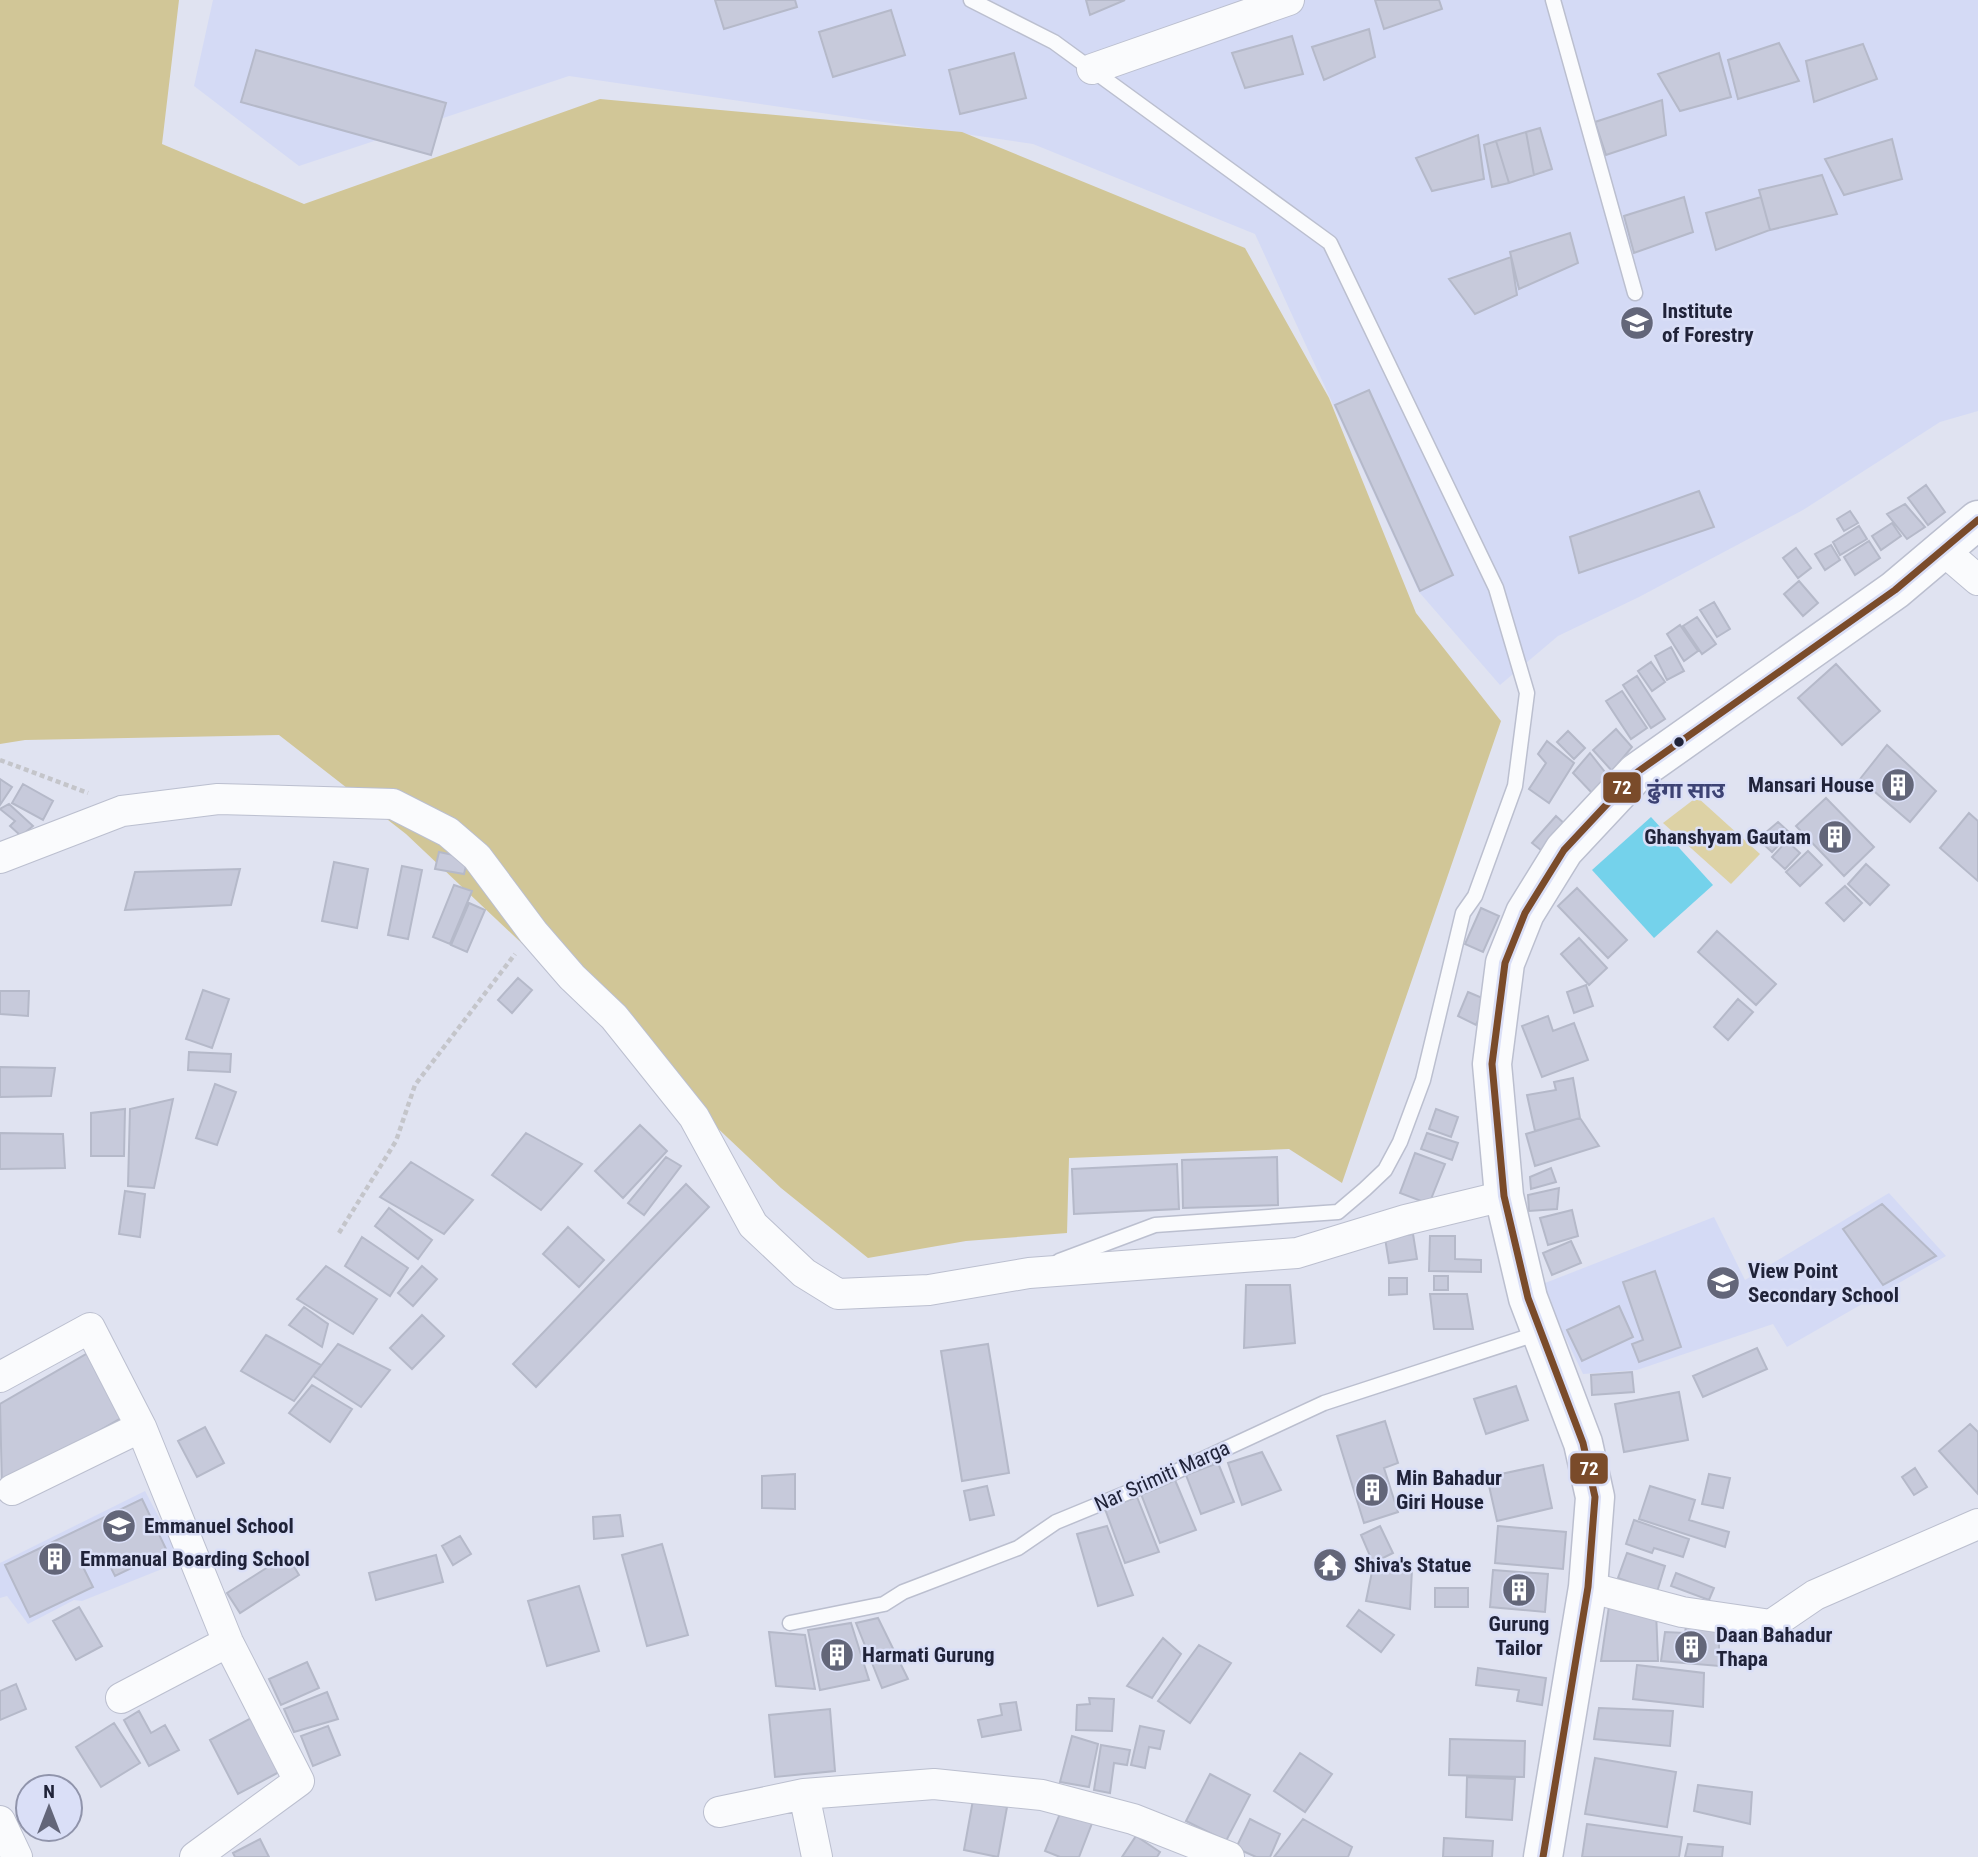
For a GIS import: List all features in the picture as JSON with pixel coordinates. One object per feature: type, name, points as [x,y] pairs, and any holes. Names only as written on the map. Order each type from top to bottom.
[{"type":"main road","points":[[1543,1857],[1588,1587],[1595,1497],[1583,1443],[1539,1333],[1514,1247],[1504,1196],[1492,1063],[1505,963],[1525,913],[1563,850],[1636,773],[1895,590],[1978,520]]},
{"type":"street","points":[[1092,69],[1289,0]]},
{"type":"street","points":[[1943,550],[1978,580]]},
{"type":"street","points":[[0,858],[122,811],[218,799],[393,804],[448,832],[477,857],[533,932],[572,977],[614,1017],[686,1107],[752,1225],[804,1273],[838,1294],[929,1290],[1029,1273],[1297,1253],[1405,1220],[1504,1196]]},
{"type":"street","points":[[0,1377],[90,1328],[141,1427],[228,1642],[299,1781],[195,1857]]},
{"type":"street","points":[[12,1490],[141,1427]]},
{"type":"street","points":[[1588,1587],[1682,1612],[1771,1625],[1815,1595],[1978,1524]]},
{"type":"street","points":[[121,1698],[228,1642]]},
{"type":"street","points":[[719,1812],[804,1794],[934,1783],[1042,1795],[1133,1819],[1229,1857]]},
{"type":"street","points":[[804,1794],[817,1857]]},
{"type":"street","points":[[0,1821],[18,1857]]},
{"type":"lane","points":[[971,0],[1054,42],[1330,243],[1496,588],[1527,693],[1515,786],[1475,896],[1463,913],[1423,1080],[1400,1142],[1385,1170],[1338,1212],[1155,1225],[1029,1273]]},
{"type":"lane","points":[[1553,0],[1635,293]]},
{"type":"lane","name":"Nar Srimiti Marga","points":[[790,1623],[884,1604],[903,1592],[1018,1548],[1056,1522],[1158,1480],[1324,1403],[1539,1333]]},
{"type":"path","points":[[0,760],[105,799],[122,811]]},
{"type":"path","points":[[339,1233],[396,1141],[415,1085],[475,1002],[533,932]]},
{"type":"shaded area","points":[[0,0],[179,0],[162,144],[304,204],[600,99],[962,132],[1245,248],[1329,398],[1416,613],[1501,721],[1342,1183],[1289,1149],[1069,1158],[1067,1233],[966,1241],[868,1258],[781,1188],[406,834],[279,735],[25,740],[0,744]]},
{"type":"shaded area","name":"Institute of Forestry","points":[[213,0],[1978,0],[1978,411],[1940,422],[1803,510],[1639,597],[1558,636],[1500,685],[1419,592],[1255,234],[1033,144],[569,76],[299,166],[194,86]]},
{"type":"shaded area","points":[[1697,797],[1760,854],[1731,884],[1663,823]]},
{"type":"shaded area","name":"View Point Secondary School","points":[[1889,1193],[1946,1256],[1787,1347],[1773,1324],[1637,1370],[1583,1374],[1540,1285],[1714,1217],[1745,1280]]},
{"type":"shaded area","name":"Emmanuel School","points":[[145,1491],[182,1561],[82,1601],[74,1600],[28,1624],[7,1596],[0,1598],[0,1563]]},
{"type":"water","points":[[1651,817],[1713,885],[1654,938],[1592,870]]},
{"type":"building","points":[[715,0],[795,0],[797,7],[724,29]]},
{"type":"building","points":[[1086,0],[1125,0],[1090,15]]},
{"type":"building","points":[[1375,0],[1439,0],[1442,9],[1384,29]]},
{"type":"building","points":[[891,10],[905,55],[833,77],[819,32]]},
{"type":"building","points":[[1369,29],[1375,57],[1324,80],[1312,47]]},
{"type":"building","points":[[1292,36],[1303,74],[1245,88],[1232,53]]},
{"type":"building","points":[[1779,43],[1799,81],[1738,99],[1728,60]]},
{"type":"building","points":[[1863,44],[1877,79],[1814,102],[1806,61]]},
{"type":"building","points":[[256,50],[446,103],[431,155],[241,102]]},
{"type":"building","points":[[1014,53],[1026,98],[960,114],[949,70]]},
{"type":"building","points":[[1719,53],[1731,97],[1680,111],[1658,74]]},
{"type":"building","points":[[1662,100],[1666,135],[1606,155],[1595,122]]},
{"type":"building","points":[[1540,128],[1552,169],[1534,175],[1526,132]]},
{"type":"building","points":[[1526,132],[1534,175],[1509,183],[1496,141]]},
{"type":"building","points":[[1478,135],[1484,179],[1432,191],[1416,158]]},
{"type":"building","points":[[1892,139],[1902,179],[1844,195],[1825,159]]},
{"type":"building","points":[[1496,141],[1509,183],[1492,187],[1484,145]]},
{"type":"building","points":[[1822,175],[1837,214],[1770,230],[1759,190]]},
{"type":"building","points":[[1684,197],[1693,232],[1634,253],[1624,216]]},
{"type":"building","points":[[1761,197],[1770,230],[1716,250],[1706,213]]},
{"type":"building","points":[[1570,233],[1578,263],[1519,289],[1510,252]]},
{"type":"building","points":[[1511,257],[1517,295],[1475,314],[1449,279]]},
{"type":"building","points":[[1369,390],[1453,575],[1420,591],[1335,405]]},
{"type":"building","points":[[1926,485],[1945,512],[1928,525],[1908,498]]},
{"type":"building","points":[[1699,491],[1714,527],[1579,573],[1570,537]]},
{"type":"building","points":[[1905,504],[1925,527],[1907,539],[1887,514]]},
{"type":"building","points":[[1850,511],[1858,523],[1844,531],[1837,519]]},
{"type":"building","points":[[1892,523],[1901,536],[1881,550],[1872,536]]},
{"type":"building","points":[[1859,526],[1867,539],[1840,555],[1833,542]]},
{"type":"building","points":[[1869,541],[1880,558],[1855,575],[1844,557]]},
{"type":"building","points":[[1831,545],[1840,560],[1825,570],[1815,554]]},
{"type":"building","points":[[1796,548],[1811,568],[1798,578],[1783,558]]},
{"type":"building","points":[[1799,581],[1818,603],[1803,616],[1784,594]]},
{"type":"building","points":[[1714,602],[1730,629],[1717,637],[1700,610]]},
{"type":"building","points":[[1697,617],[1716,644],[1702,654],[1683,626]]},
{"type":"building","points":[[1680,625],[1698,651],[1684,661],[1667,634]]},
{"type":"building","points":[[1671,647],[1684,671],[1667,680],[1655,656]]},
{"type":"building","points":[[1651,662],[1665,682],[1652,691],[1638,671]]},
{"type":"building","points":[[1836,664],[1880,711],[1842,745],[1798,698]]},
{"type":"building","points":[[1637,676],[1665,719],[1651,728],[1623,685]]},
{"type":"building","points":[[1622,691],[1647,728],[1631,739],[1606,701]]},
{"type":"building","points":[[1616,729],[1632,747],[1612,771],[1593,750]]},
{"type":"building","points":[[1568,731],[1585,748],[1574,759],[1557,742]]},
{"type":"building","points":[[1547,741],[1574,763],[1549,803],[1529,789],[1546,763],[1538,754]]},
{"type":"building","name":"Mansari House","points":[[1887,745],[1936,791],[1910,822],[1860,779]]},
{"type":"building","points":[[1590,753],[1608,776],[1592,793],[1573,773]]},
{"type":"building","points":[[0,779],[12,787],[0,805]]},
{"type":"building","points":[[23,784],[53,801],[43,820],[12,803]]},
{"type":"building","name":"Ghanshyam Gautam","points":[[1826,798],[1874,847],[1844,876],[1796,826]]},
{"type":"building","points":[[9,804],[33,826],[21,836],[10,826],[15,821],[0,809]]},
{"type":"building","points":[[1969,813],[1978,821],[1978,881],[1940,848]]},
{"type":"building","points":[[1556,816],[1566,825],[1542,851],[1532,843]]},
{"type":"building","points":[[1778,822],[1790,833],[1772,852],[1758,839]]},
{"type":"building","points":[[1787,841],[1800,853],[1785,869],[1772,857]]},
{"type":"building","points":[[1808,851],[1822,865],[1800,886],[1786,872]]},
{"type":"building","points":[[439,852],[468,858],[464,874],[435,869]]},
{"type":"building","points":[[334,862],[368,869],[357,928],[322,921]]},
{"type":"building","points":[[1866,864],[1889,885],[1870,905],[1848,884]]},
{"type":"building","points":[[402,866],[422,870],[408,939],[388,935]]},
{"type":"building","points":[[240,869],[231,905],[125,910],[135,872]]},
{"type":"building","points":[[454,885],[472,891],[450,944],[433,937]]},
{"type":"building","points":[[1845,886],[1862,903],[1844,921],[1826,903]]},
{"type":"building","points":[[1577,888],[1627,940],[1608,958],[1558,906]]},
{"type":"building","points":[[469,903],[485,910],[467,952],[451,945]]},
{"type":"building","points":[[1481,908],[1499,916],[1483,952],[1465,944]]},
{"type":"building","points":[[1717,931],[1776,984],[1756,1005],[1698,952]]},
{"type":"building","points":[[1579,938],[1607,968],[1589,985],[1561,954]]},
{"type":"building","points":[[518,978],[532,990],[512,1013],[498,1000]]},
{"type":"building","points":[[1586,985],[1593,1006],[1574,1013],[1567,992]]},
{"type":"building","points":[[203,990],[229,999],[212,1048],[186,1039]]},
{"type":"building","points":[[0,991],[29,991],[28,1016],[0,1014]]},
{"type":"building","points":[[1468,992],[1487,1000],[1476,1025],[1458,1016]]},
{"type":"building","points":[[1738,999],[1753,1012],[1728,1040],[1714,1027]]},
{"type":"building","points":[[1548,1016],[1553,1031],[1574,1023],[1588,1060],[1542,1077],[1522,1026]]},
{"type":"building","points":[[189,1052],[231,1054],[230,1072],[188,1070]]},
{"type":"building","points":[[0,1067],[55,1068],[51,1096],[0,1097]]},
{"type":"building","points":[[1573,1078],[1580,1118],[1535,1131],[1527,1095],[1556,1090],[1554,1082]]},
{"type":"building","points":[[215,1084],[236,1092],[217,1145],[196,1138]]},
{"type":"building","points":[[173,1099],[154,1188],[128,1186],[130,1109]]},
{"type":"building","points":[[125,1109],[124,1156],[91,1156],[91,1113]]},
{"type":"building","points":[[1436,1109],[1458,1117],[1451,1137],[1429,1129]]},
{"type":"building","points":[[1580,1118],[1599,1146],[1535,1166],[1526,1134]]},
{"type":"building","points":[[640,1125],[667,1151],[623,1198],[595,1171]]},
{"type":"building","points":[[0,1133],[63,1134],[65,1168],[0,1169]]},
{"type":"building","points":[[526,1133],[582,1164],[541,1210],[492,1175]]},
{"type":"building","points":[[1427,1133],[1458,1143],[1452,1160],[1421,1149]]},
{"type":"building","points":[[1415,1153],[1445,1164],[1429,1204],[1400,1193]]},
{"type":"building","points":[[666,1157],[681,1166],[644,1215],[628,1203]]},
{"type":"building","points":[[1277,1157],[1278,1205],[1183,1208],[1182,1160]]},
{"type":"building","points":[[411,1162],[473,1200],[444,1234],[380,1197]]},
{"type":"building","points":[[1177,1164],[1179,1209],[1074,1214],[1072,1169]]},
{"type":"building","points":[[1551,1168],[1556,1182],[1531,1189],[1530,1177]]},
{"type":"building","points":[[686,1184],[709,1207],[536,1387],[513,1364]]},
{"type":"building","points":[[1559,1188],[1557,1209],[1529,1211],[1528,1195]]},
{"type":"building","points":[[125,1191],[145,1194],[140,1237],[119,1234]]},
{"type":"building","points":[[1882,1204],[1936,1256],[1883,1285],[1843,1229]]},
{"type":"building","points":[[389,1208],[432,1240],[418,1259],[375,1226]]},
{"type":"building","points":[[1572,1210],[1578,1236],[1548,1245],[1540,1218]]},
{"type":"building","points":[[568,1227],[604,1260],[579,1287],[543,1254]]},
{"type":"building","points":[[1413,1234],[1417,1259],[1389,1263],[1385,1238]]},
{"type":"building","points":[[1430,1236],[1455,1236],[1455,1259],[1481,1260],[1481,1272],[1429,1271]]},
{"type":"building","points":[[362,1237],[408,1268],[390,1296],[345,1266]]},
{"type":"building","points":[[1571,1241],[1581,1263],[1552,1275],[1543,1253]]},
{"type":"building","points":[[326,1266],[377,1299],[353,1334],[297,1299]]},
{"type":"building","points":[[422,1266],[437,1279],[413,1306],[398,1293]]},
{"type":"building","points":[[1655,1271],[1681,1347],[1639,1362],[1632,1344],[1643,1340],[1623,1282]]},
{"type":"building","points":[[1434,1276],[1448,1276],[1448,1290],[1434,1290]]},
{"type":"building","points":[[1389,1278],[1407,1278],[1407,1294],[1389,1295]]},
{"type":"building","points":[[1246,1285],[1290,1285],[1295,1343],[1244,1348]]},
{"type":"building","points":[[1430,1294],[1467,1294],[1473,1329],[1434,1329]]},
{"type":"building","points":[[1619,1306],[1633,1337],[1582,1361],[1567,1330]]},
{"type":"building","points":[[304,1307],[328,1324],[322,1347],[289,1325]]},
{"type":"building","points":[[422,1315],[444,1336],[412,1369],[390,1348]]},
{"type":"building","points":[[266,1335],[321,1365],[294,1401],[241,1371]]},
{"type":"building","points":[[338,1344],[390,1370],[361,1407],[313,1376]]},
{"type":"building","points":[[988,1344],[1009,1473],[962,1481],[941,1351]]},
{"type":"building","points":[[1757,1348],[1767,1369],[1703,1397],[1693,1376]]},
{"type":"building","points":[[88,1353],[121,1418],[2,1487],[0,1404]]},
{"type":"building","points":[[1632,1372],[1634,1392],[1592,1395],[1591,1375]]},
{"type":"building","points":[[312,1385],[352,1409],[330,1442],[289,1413]]},
{"type":"building","points":[[1516,1386],[1528,1420],[1486,1434],[1474,1399]]},
{"type":"building","points":[[1679,1392],[1688,1440],[1624,1452],[1615,1404]]},
{"type":"building","name":"Min Bahadur Giri House","points":[[1385,1421],[1398,1463],[1384,1468],[1398,1512],[1364,1523],[1337,1436]]},
{"type":"building","points":[[1970,1424],[1978,1432],[1978,1494],[1939,1451]]},
{"type":"building","points":[[205,1427],[224,1463],[197,1477],[178,1441]]},
{"type":"building","points":[[1262,1452],[1281,1490],[1242,1505],[1228,1463]]},
{"type":"building","points":[[1218,1463],[1234,1502],[1201,1514],[1186,1475]]},
{"type":"building","points":[[1543,1465],[1552,1508],[1497,1521],[1487,1477]]},
{"type":"building","points":[[1915,1468],[1927,1487],[1914,1495],[1902,1477]]},
{"type":"building","points":[[795,1474],[795,1509],[762,1508],[762,1476]]},
{"type":"building","points":[[1709,1474],[1730,1478],[1723,1508],[1702,1504]]},
{"type":"building","points":[[1175,1480],[1196,1530],[1160,1543],[1141,1494]]},
{"type":"building","points":[[987,1486],[994,1515],[970,1520],[964,1491]]},
{"type":"building","points":[[1650,1486],[1695,1500],[1689,1520],[1729,1532],[1725,1547],[1639,1519]]},
{"type":"building","points":[[1137,1497],[1159,1552],[1125,1563],[1105,1509]]},
{"type":"building","name":"Emmanuel School","points":[[142,1499],[167,1551],[115,1576],[104,1554],[82,1565],[93,1587],[30,1617],[5,1565]]},
{"type":"building","points":[[620,1515],[623,1536],[594,1539],[593,1517]]},
{"type":"building","points":[[1634,1520],[1689,1539],[1683,1557],[1654,1548],[1652,1553],[1626,1544]]},
{"type":"building","points":[[1107,1526],[1133,1595],[1098,1606],[1077,1534]]},
{"type":"building","points":[[1380,1526],[1393,1553],[1373,1563],[1361,1535]]},
{"type":"building","points":[[1498,1526],[1566,1532],[1563,1569],[1495,1563]]},
{"type":"building","points":[[460,1536],[471,1554],[453,1565],[442,1546]]},
{"type":"building","points":[[662,1544],[688,1635],[647,1646],[622,1555]]},
{"type":"building","points":[[1627,1553],[1665,1566],[1657,1592],[1618,1578]]},
{"type":"building","points":[[287,1555],[299,1575],[240,1613],[227,1593]]},
{"type":"building","points":[[436,1555],[443,1582],[376,1600],[369,1573]]},
{"type":"building","points":[[1373,1567],[1412,1569],[1410,1609],[1366,1601]]},
{"type":"building","name":"Gurung Tailor","points":[[1493,1570],[1548,1574],[1545,1612],[1490,1607]]},
{"type":"building","points":[[1676,1573],[1714,1588],[1709,1600],[1671,1586]]},
{"type":"building","points":[[579,1586],[599,1651],[547,1666],[528,1601]]},
{"type":"building","points":[[1435,1588],[1468,1588],[1468,1607],[1435,1607]]},
{"type":"building","points":[[1609,1606],[1656,1611],[1658,1661],[1601,1661]]},
{"type":"building","points":[[79,1607],[102,1646],[76,1660],[53,1621]]},
{"type":"building","points":[[1359,1610],[1394,1635],[1381,1652],[1347,1626]]},
{"type":"building","points":[[878,1618],[908,1679],[882,1688],[856,1623]]},
{"type":"building","name":"Daan Bahadur Thapa","points":[[1687,1620],[1719,1625],[1719,1666],[1661,1661],[1665,1632],[1685,1633]]},
{"type":"building","name":"Harmati Gurung","points":[[851,1623],[869,1680],[820,1690],[808,1630]]},
{"type":"building","points":[[769,1632],[805,1635],[815,1689],[776,1686]]},
{"type":"building","points":[[1163,1638],[1181,1654],[1152,1698],[1127,1686]]},
{"type":"building","points":[[1199,1645],[1231,1663],[1190,1723],[1158,1701]]},
{"type":"building","points":[[307,1662],[319,1688],[281,1705],[269,1679]]},
{"type":"building","points":[[1637,1665],[1704,1673],[1703,1707],[1633,1699]]},
{"type":"building","points":[[1478,1668],[1546,1678],[1542,1705],[1517,1701],[1519,1690],[1476,1685]]},
{"type":"building","points":[[16,1684],[26,1709],[0,1720],[0,1691]]},
{"type":"building","points":[[327,1692],[338,1719],[294,1732],[284,1709]]},
{"type":"building","points":[[1089,1698],[1114,1699],[1112,1731],[1076,1730],[1077,1705],[1090,1704]]},
{"type":"building","points":[[1016,1702],[1021,1730],[982,1737],[978,1720],[1002,1715],[1000,1704]]},
{"type":"building","points":[[1599,1708],[1673,1711],[1670,1746],[1594,1739]]},
{"type":"building","points":[[830,1709],[835,1771],[775,1777],[769,1715]]},
{"type":"building","points":[[139,1711],[151,1733],[165,1725],[179,1750],[149,1766],[124,1720]]},
{"type":"building","points":[[253,1717],[281,1771],[238,1794],[210,1740]]},
{"type":"building","points":[[114,1723],[140,1763],[101,1787],[76,1747]]},
{"type":"building","points":[[328,1726],[340,1755],[313,1766],[301,1736]]},
{"type":"building","points":[[1140,1726],[1164,1731],[1160,1749],[1149,1747],[1145,1768],[1131,1765]]},
{"type":"building","points":[[1072,1736],[1098,1744],[1089,1787],[1060,1782]]},
{"type":"building","points":[[1450,1739],[1525,1741],[1524,1777],[1449,1775]]},
{"type":"building","points":[[1101,1745],[1130,1750],[1127,1765],[1114,1763],[1110,1793],[1094,1790]]},
{"type":"building","points":[[1300,1753],[1332,1774],[1305,1812],[1274,1791]]},
{"type":"building","points":[[1595,1758],[1676,1772],[1667,1827],[1585,1814]]},
{"type":"building","points":[[1210,1774],[1250,1795],[1226,1841],[1186,1821]]},
{"type":"building","points":[[1467,1777],[1515,1779],[1512,1820],[1466,1817]]},
{"type":"building","points":[[1698,1785],[1752,1792],[1750,1824],[1694,1811]]},
{"type":"building","points":[[973,1800],[1007,1807],[998,1857],[964,1850]]},
{"type":"building","points":[[1063,1806],[1094,1818],[1079,1857],[1060,1857],[1045,1851]]},
{"type":"building","points":[[1250,1819],[1280,1834],[1270,1857],[1256,1857],[1236,1848]]},
{"type":"building","points":[[1303,1819],[1352,1847],[1348,1857],[1274,1857]]},
{"type":"building","points":[[1587,1824],[1682,1837],[1679,1857],[1582,1857]]},
{"type":"building","points":[[1136,1836],[1160,1852],[1157,1857],[1122,1857]]},
{"type":"building","points":[[1444,1838],[1493,1841],[1492,1857],[1443,1857]]},
{"type":"building","points":[[260,1839],[269,1857],[235,1857],[233,1853]]},
{"type":"building","points":[[1688,1844],[1723,1847],[1722,1857],[1685,1857]]},
{"type":"transit line","name":"72","points":[[1543,1857],[1588,1587],[1595,1497],[1583,1443],[1528,1298],[1504,1196],[1492,1064],[1505,963],[1525,913],[1564,850],[1636,773],[1895,590],[1978,520]]},
{"type":"place","name":"Institute of Forestry","points":[[1637,323]]},
{"type":"place","name":"Mansari House","points":[[1898,785]]},
{"type":"place","name":"Ghanshyam Gautam","points":[[1835,837]]},
{"type":"place","name":"View Point Secondary School","points":[[1723,1283]]},
{"type":"place","name":"Min Bahadur Giri House","points":[[1372,1490]]},
{"type":"place","name":"Emmanuel School","points":[[119,1526]]},
{"type":"place","name":"Emmanual Boarding School","points":[[55,1559]]},
{"type":"place","name":"Shiva's Statue","points":[[1330,1565]]},
{"type":"place","name":"Gurung Tailor","points":[[1519,1590]]},
{"type":"place","name":"Daan Bahadur Thapa","points":[[1691,1647]]},
{"type":"place","name":"Harmati Gurung","points":[[837,1655]]},
{"type":"district","name":"ढुंगा साउ","points":[[1686,790]]}]
